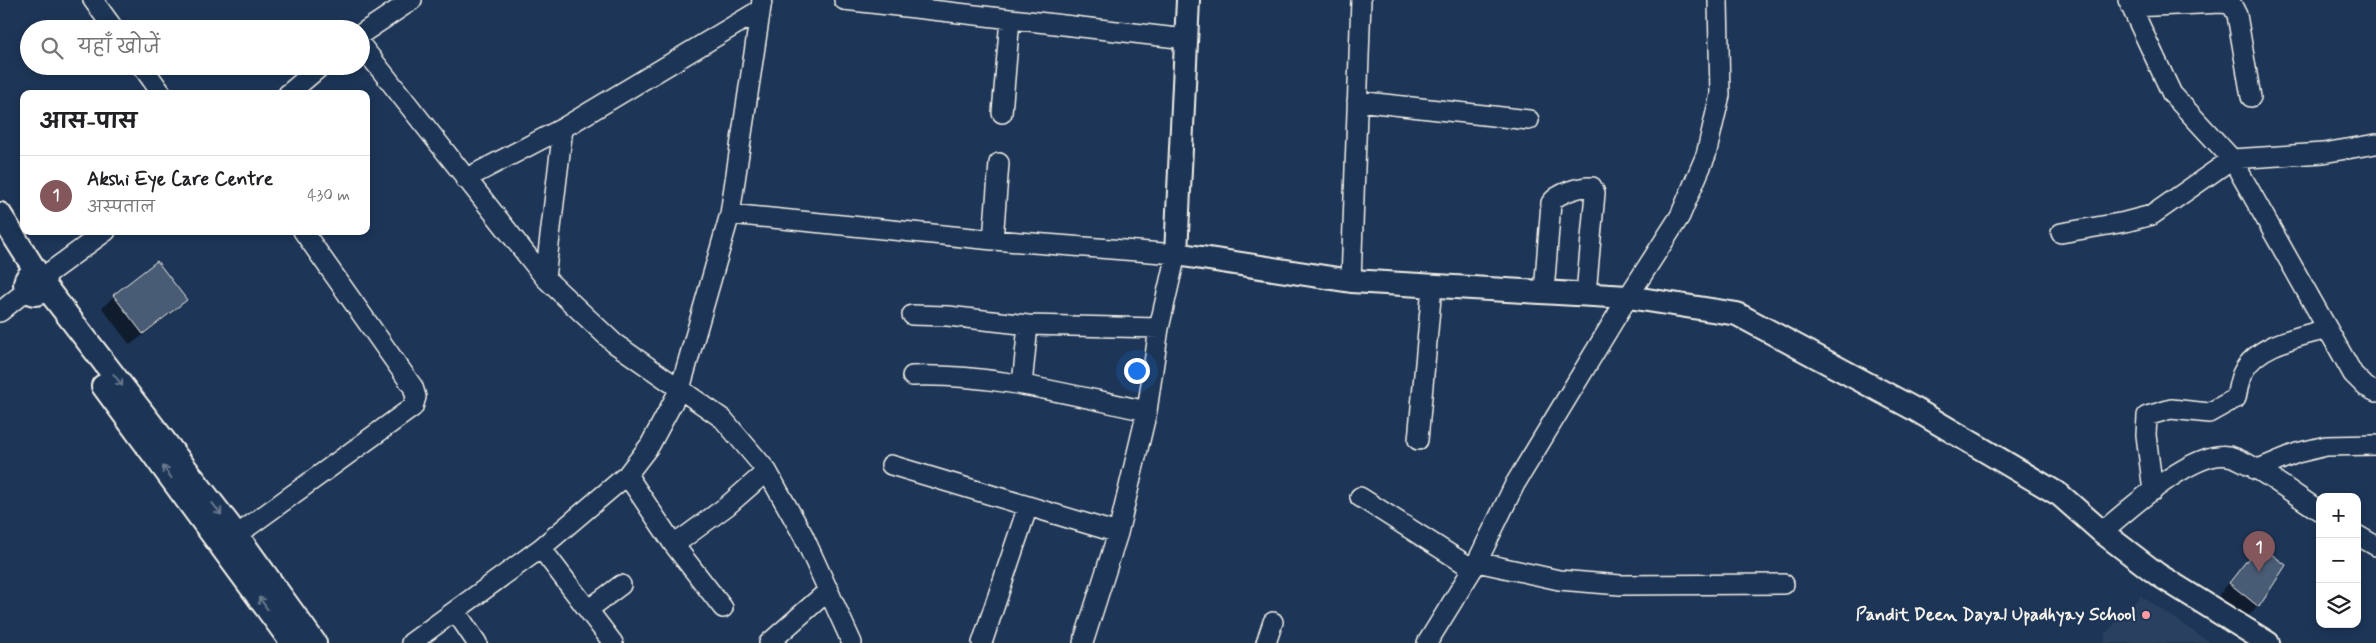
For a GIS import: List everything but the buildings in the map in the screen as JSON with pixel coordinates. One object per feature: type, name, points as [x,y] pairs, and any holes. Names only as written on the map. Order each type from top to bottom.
[{"type":"street","points":[[93,0],[107,20]]},
{"type":"street","points":[[370,28],[412,0]]},
{"type":"street","points":[[844,0],[1186,40]]},
{"type":"street","points":[[1083,643],[1118,533],[1147,411],[1159,328],[1176,254],[1188,0]]},
{"type":"street","points":[[1351,281],[1361,0]]},
{"type":"street","points":[[1427,643],[1475,565],[1515,484],[1628,297],[1680,216],[1706,155],[1720,95],[1718,0]]},
{"type":"street","points":[[2251,97],[2237,15],[2232,6],[2222,3],[2129,4],[2172,94],[2232,159],[2353,374],[2366,388],[2376,392]]},
{"type":"street","points":[[465,179],[563,128],[761,5]]},
{"type":"street","points":[[411,643],[456,612],[541,548],[627,475],[650,445],[680,389],[730,214],[761,5]]},
{"type":"street","points":[[1002,113],[1010,19]]},
{"type":"street","points":[[370,57],[545,278],[614,343],[723,420],[767,471],[803,535],[852,643]]},
{"type":"street","points":[[148,75],[159,90]]},
{"type":"street","points":[[293,90],[310,75]]},
{"type":"street","points":[[1357,101],[1529,120]]},
{"type":"street","points":[[545,278],[563,128]]},
{"type":"street","points":[[2061,232],[2125,222],[2152,215],[2232,159],[2323,153],[2376,144]]},
{"type":"street","points":[[993,240],[999,163]]},
{"type":"street","points":[[1544,292],[1551,203],[1564,194],[1588,187],[1592,188],[1595,193],[1586,294]]},
{"type":"street","points":[[0,214],[35,283],[292,643]]},
{"type":"street","points":[[730,214],[993,240],[1176,254],[1351,281],[1628,297],[1737,314],[1916,410],[2060,495],[2102,532],[2157,574],[2268,643]]},
{"type":"street","points":[[0,312],[35,283],[101,235]]},
{"type":"street","points":[[237,534],[413,407],[416,397],[413,387],[306,235]]},
{"type":"street","points":[[0,241],[237,534],[315,643]]},
{"type":"street","points":[[1418,440],[1432,287]]},
{"type":"street","points":[[912,315],[948,316],[1028,325],[1159,328]]},
{"type":"street","points":[[1022,385],[1028,325]]},
{"type":"street","points":[[2153,491],[2146,434],[2147,416],[2171,409],[2209,413],[2236,398],[2242,372],[2258,354],[2282,343],[2327,329]]},
{"type":"street","points":[[912,376],[932,375],[1022,385],[1147,411]]},
{"type":"street","points":[[2256,470],[2297,453],[2326,446],[2376,445]]},
{"type":"street","points":[[2102,532],[2173,475],[2206,458],[2228,456],[2256,470],[2316,508]]},
{"type":"street","points":[[890,465],[1118,533]]},
{"type":"street","points":[[674,545],[726,506],[767,471]]},
{"type":"street","points":[[627,475],[674,545],[723,608]]},
{"type":"street","points":[[1360,497],[1475,565],[1559,580],[1620,585],[1784,584]]},
{"type":"street","points":[[982,643],[1028,506]]},
{"type":"street","points":[[2361,537],[2376,546]]},
{"type":"street","points":[[541,548],[613,643]]},
{"type":"street","points":[[589,609],[621,585]]},
{"type":"street","points":[[769,643],[829,590]]},
{"type":"street","points":[[456,612],[477,643]]},
{"type":"street","points":[[1266,643],[1273,622]]},
{"type":"shaded area","name":"Pandit Deen Dayal Upadhyay School","points":[[2141,596],[2211,643],[2105,643],[2105,634]]},
{"type":"place","name":"Akshi Eye Care Centre","points":[[2259,572]]},
{"type":"place","name":"Pandit Deen Dayal Upadhyay School","points":[[2146,615]]}]
